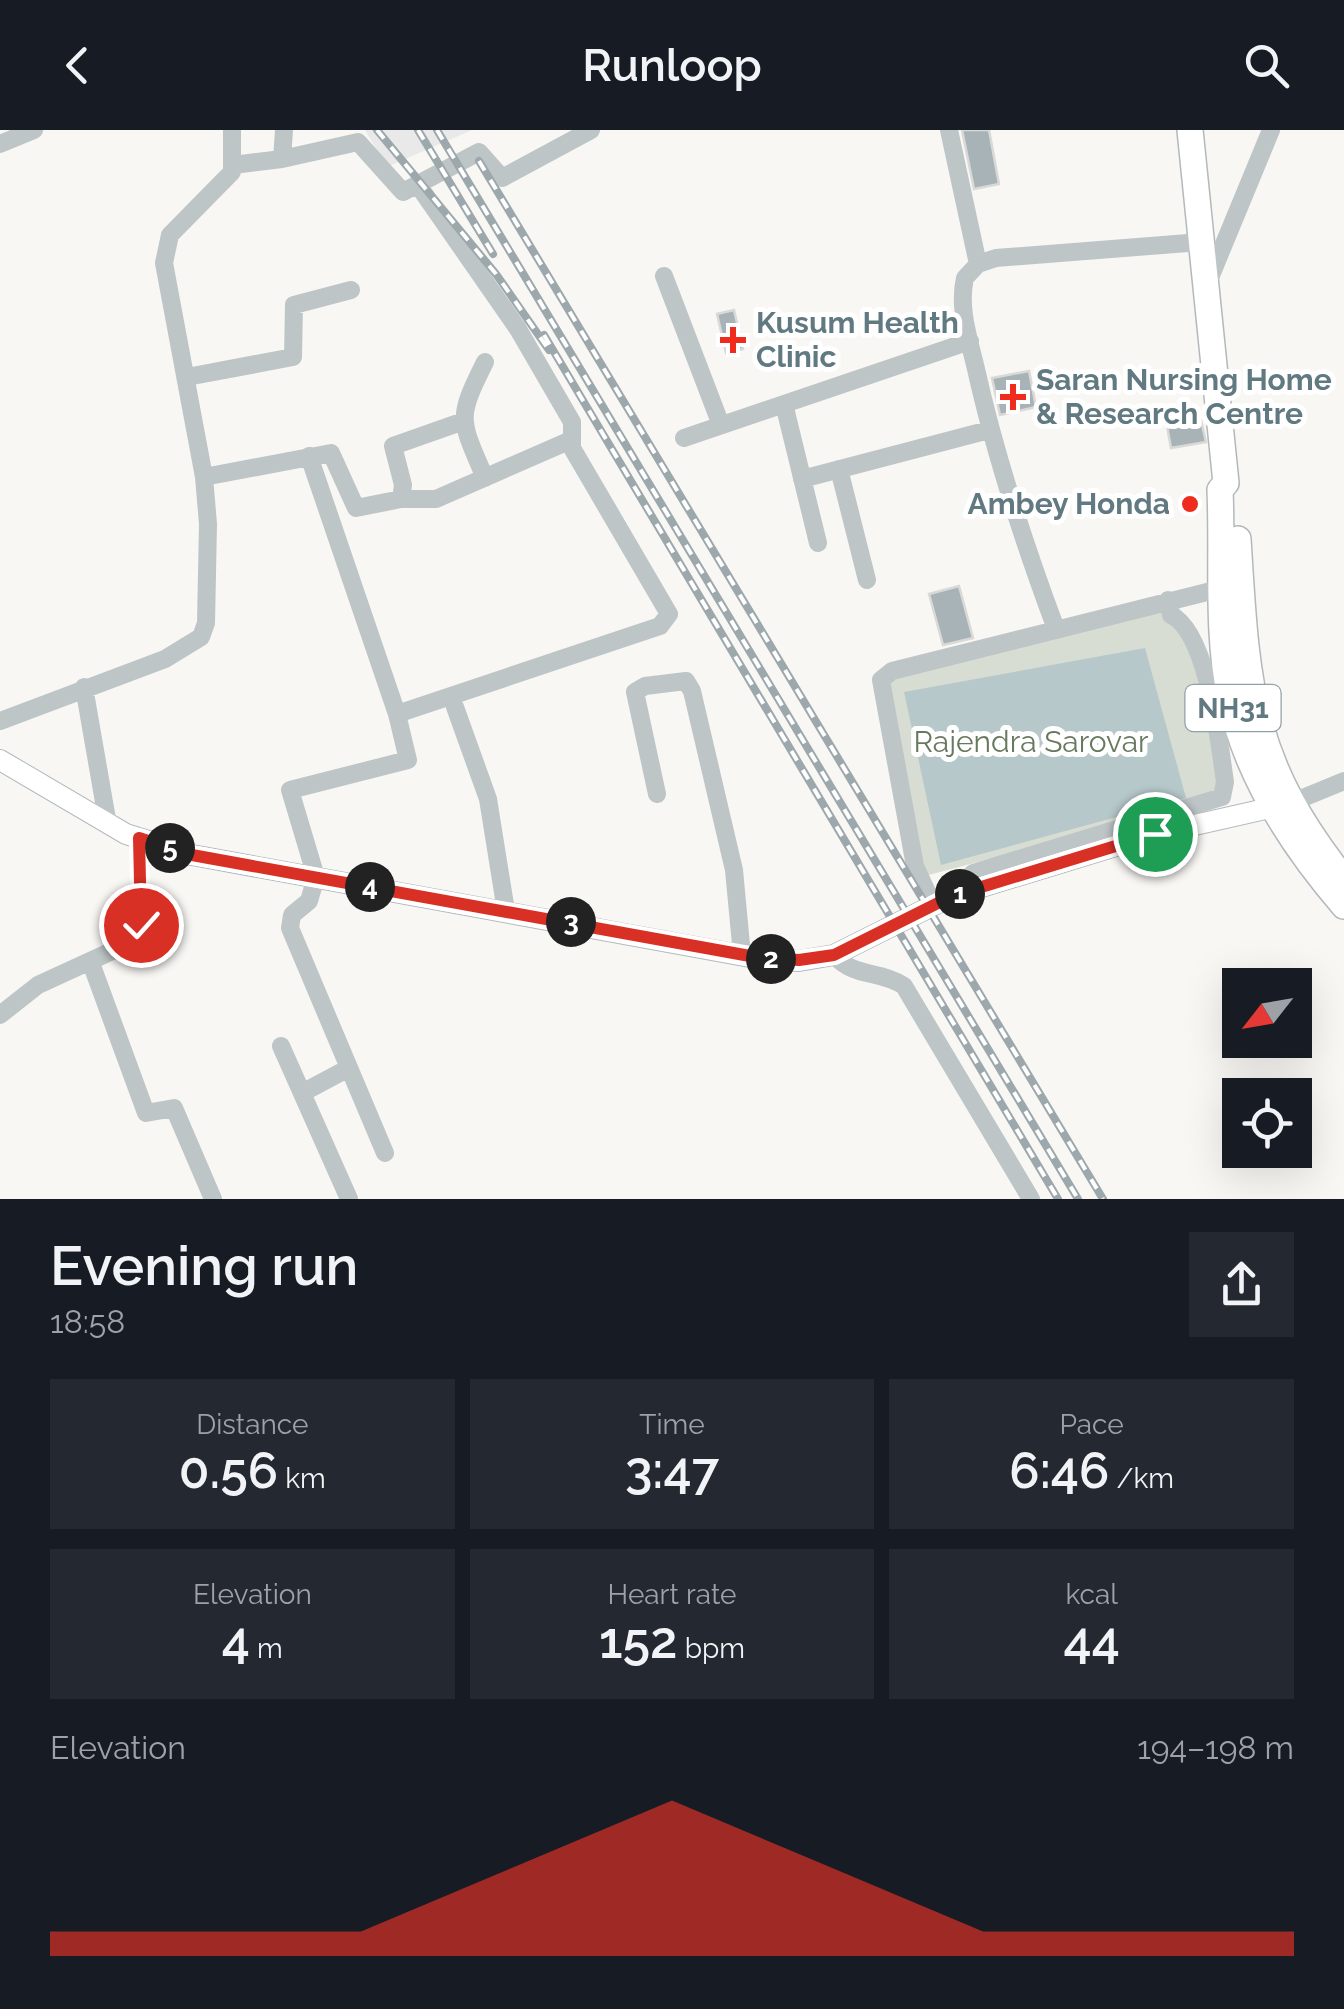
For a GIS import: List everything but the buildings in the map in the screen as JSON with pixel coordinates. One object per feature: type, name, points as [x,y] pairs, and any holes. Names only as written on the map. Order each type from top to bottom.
[{"type":"highway","name":"NH31","points":[[1190,130],[1226,482],[1220,490],[1230,698],[1256,772],[1344,879]]},
{"type":"highway","name":"NH31","points":[[1226,482],[1234,489],[1245,661],[1255,717],[1283,804],[1314,871],[1344,906]]},
{"type":"main road","points":[[0,760],[108,824],[192,855],[742,954],[799,960],[834,955],[942,901],[1155,834],[1283,804]]},
{"type":"street","points":[[0,144],[34,130]]},
{"type":"street","points":[[0,721],[165,659],[201,637],[206,623],[208,524],[204,477],[164,263],[165,247],[181,221],[218,189],[233,165],[232,130]]},
{"type":"street","points":[[282,159],[284,130]]},
{"type":"street","points":[[233,165],[358,142],[398,190],[418,185],[479,152],[502,178],[591,130]]},
{"type":"street","points":[[949,130],[978,264]]},
{"type":"street","points":[[1206,285],[1271,130]]},
{"type":"street","points":[[397,714],[667,621],[668,606],[570,440],[572,422],[518,329],[418,185]]},
{"type":"street","points":[[1056,629],[1016,522],[990,430],[961,294],[964,278],[978,264],[996,258],[1201,242]]},
{"type":"street","points":[[664,276],[721,425]]},
{"type":"street","points":[[187,377],[294,357],[294,305],[350,290]]},
{"type":"street","points":[[684,438],[970,341]]},
{"type":"street","points":[[484,478],[461,422],[466,399],[485,362]]},
{"type":"street","points":[[784,404],[818,543]]},
{"type":"street","points":[[401,499],[393,446],[461,422]]},
{"type":"street","points":[[802,479],[990,430]]},
{"type":"street","points":[[204,477],[334,454],[356,508],[401,499],[436,499],[570,440]]},
{"type":"street","points":[[309,456],[397,714],[408,760],[290,790],[316,877],[312,898],[292,914],[290,928],[386,1153]]},
{"type":"street","points":[[839,469],[867,580]]},
{"type":"street","points":[[1168,600],[1171,615],[1182,620],[1192,634],[1207,686],[1225,782],[1222,797],[972,872],[942,901],[916,866],[881,680],[892,672],[1168,600],[1222,588]]},
{"type":"street","points":[[657,794],[635,692],[646,686],[686,682],[692,691],[734,870],[742,954]]},
{"type":"street","points":[[84,687],[108,824]]},
{"type":"street","points":[[455,707],[488,799],[506,911]]},
{"type":"street","points":[[1283,804],[1344,781]]},
{"type":"street","points":[[0,1014],[38,985],[130,945],[140,934],[139,838]]},
{"type":"street","points":[[834,955],[856,972],[890,977],[904,986],[1031,1199]]},
{"type":"street","points":[[90,963],[146,1112],[174,1108],[213,1199]]},
{"type":"street","points":[[281,1046],[349,1199]]},
{"type":"street","points":[[302,1093],[347,1069]]},
{"type":"shaded area","points":[[365,130],[472,130],[387,167]]},
{"type":"shaded area","name":"Rajendra Sarovar","points":[[1145,648],[1186,798],[941,865],[904,692]]},
{"type":"green space","name":"Rajendra Sarovar","points":[[1177,598],[1223,778],[1215,800],[921,877],[880,674]]},
{"type":"railway","points":[[377,130],[496,274],[549,350]]},
{"type":"railway","points":[[418,130],[493,254]]},
{"type":"railway","points":[[437,130],[1078,1199]]},
{"type":"railway","points":[[479,161],[1103,1199]]},
{"type":"railway","points":[[544,335],[1058,1199]]},
{"type":"place","name":"Kusum Health Clinic","points":[[733,340]]},
{"type":"place","name":"Saran Nursing Home & Research Centre","points":[[1013,397]]},
{"type":"place","name":"Ambey Honda","points":[[1190,504]]},
{"type":"route","points":[[141,925],[139,838],[192,855],[761,958],[799,960],[834,955],[952,896],[1155,834]]}]
